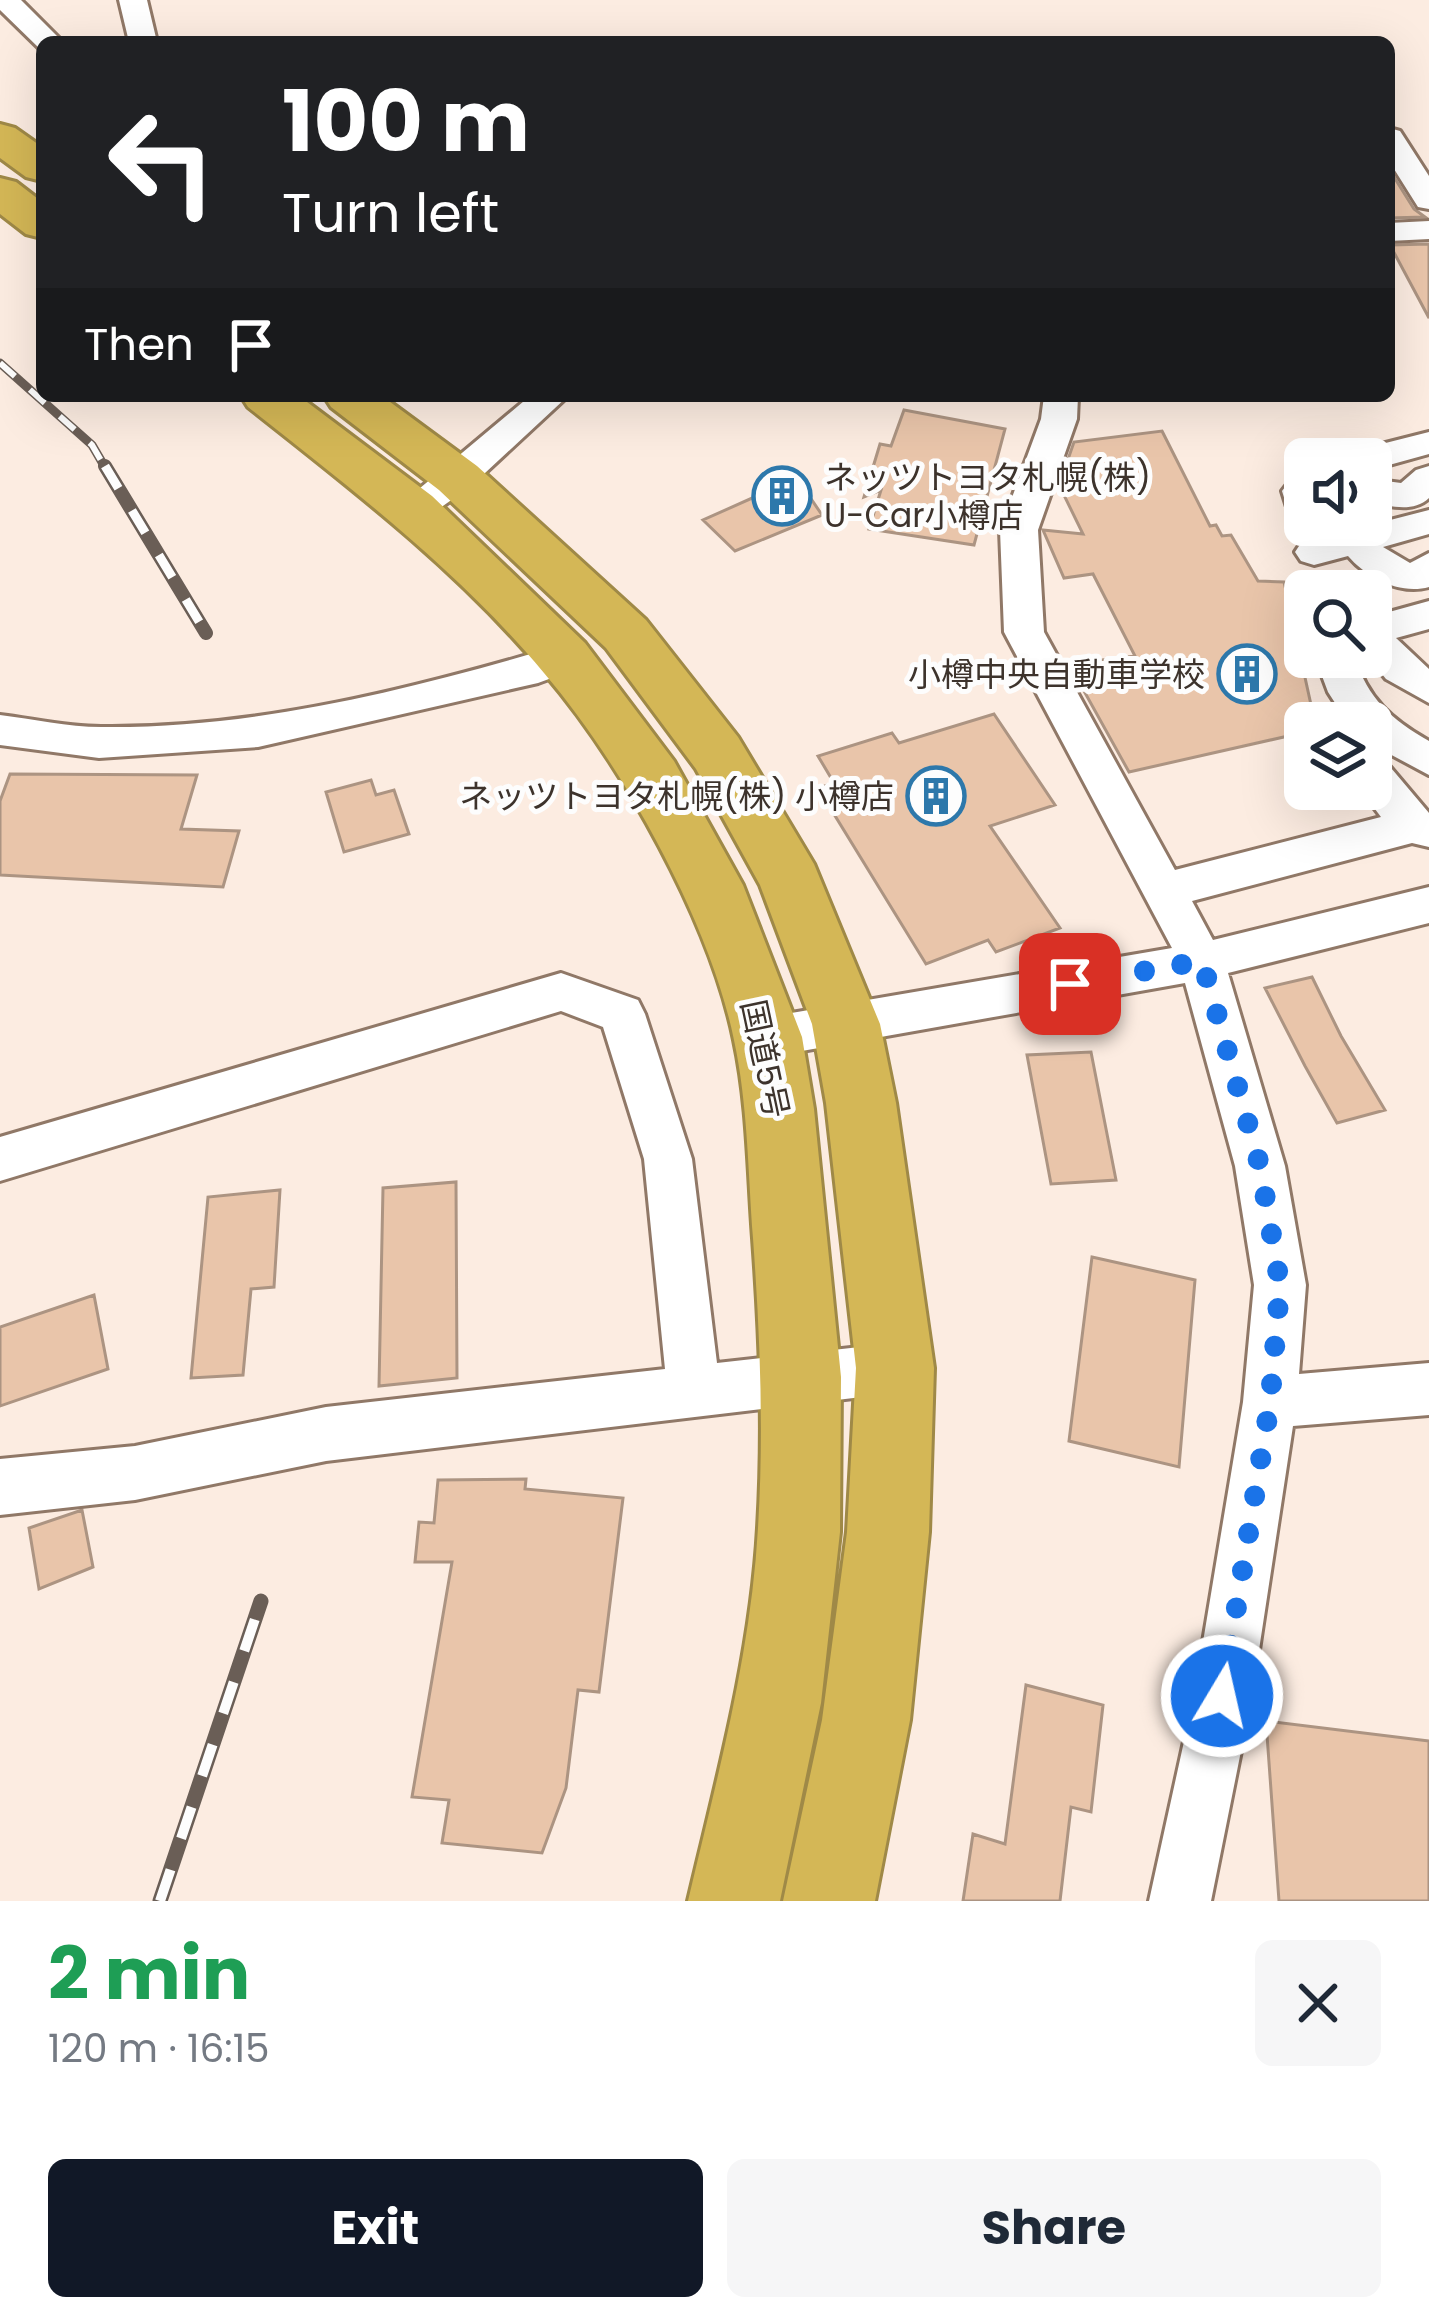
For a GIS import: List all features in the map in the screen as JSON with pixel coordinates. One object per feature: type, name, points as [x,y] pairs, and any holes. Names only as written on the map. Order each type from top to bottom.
[{"type":"highway","points":[[0,137],[36,164]]},
{"type":"highway","points":[[0,192],[36,219]]},
{"type":"highway","name":"国道5号","points":[[276,402],[435,493],[626,634],[717,753],[791,882],[846,1024],[895,1368],[888,1532],[866,1720],[829,1901]]},
{"type":"highway","name":"国道5号","points":[[354,402],[435,493],[652,777],[720,903],[768,1037],[779,1109],[802,1377],[799,1532],[778,1703],[734,1901]]},
{"type":"street","points":[[5,0],[43,36]]},
{"type":"street","points":[[133,0],[142,36]]},
{"type":"street","points":[[1395,146],[1429,200]]},
{"type":"street","points":[[1395,232],[1429,230]]},
{"type":"street","points":[[435,493],[544,402]]},
{"type":"street","points":[[1060,402],[1059,418],[1018,530],[1024,632],[1202,961],[1260,1166],[1280,1285],[1270,1402],[1222,1696],[1180,1901]]},
{"type":"street","points":[[1392,452],[1429,442]]},
{"type":"street","points":[[1392,494],[1409,496],[1429,478]]},
{"type":"street","points":[[1392,532],[1429,522]]},
{"type":"street","points":[[1361,546],[1394,574],[1418,577],[1429,566]]},
{"type":"street","points":[[1392,626],[1429,615]]},
{"type":"street","points":[[0,730],[99,743],[258,732],[524,674],[565,658]]},
{"type":"street","points":[[1392,659],[1429,688]]},
{"type":"street","points":[[1392,746],[1429,759]]},
{"type":"street","points":[[1163,891],[1423,816],[1392,767]]},
{"type":"street","points":[[768,1037],[1202,961],[1429,904]]},
{"type":"street","points":[[0,1159],[561,992],[622,1014],[668,1159],[694,1391]]},
{"type":"street","points":[[0,1487],[135,1472],[326,1434],[895,1368]]},
{"type":"street","points":[[1270,1402],[1429,1389]]},
{"type":"building","points":[[1395,179],[1414,209],[1425,217],[1395,218]]},
{"type":"building","points":[[1429,244],[1429,318],[1395,254],[1395,245]]},
{"type":"building","points":[[904,410],[1005,429],[974,545],[869,529],[881,490],[864,497],[880,444],[891,446]]},
{"type":"building","points":[[1162,431],[1210,526],[1216,525],[1222,536],[1231,535],[1258,581],[1284,582],[1284,678],[1305,678],[1310,702],[1284,702],[1284,737],[1129,772],[1069,664],[1135,656],[1093,574],[1064,578],[1043,530],[1083,534],[1059,485],[1074,442]]},
{"type":"building","name":"ネッツトヨタ札幌(株) U-Car小樽店","points":[[797,478],[822,515],[735,551],[703,520]]},
{"type":"building","name":"ネッツトヨタ札幌(株) 小樽店","points":[[994,714],[1055,805],[990,826],[1060,928],[996,952],[988,940],[926,964],[818,788],[834,783],[818,756],[892,733],[899,743]]},
{"type":"building","points":[[10,774],[197,775],[181,829],[239,831],[223,887],[0,875],[0,801]]},
{"type":"building","points":[[371,780],[376,795],[394,790],[409,834],[344,852],[326,792]]},
{"type":"building","points":[[1312,977],[1385,1110],[1337,1123],[1305,1066],[1265,988]]},
{"type":"building","points":[[1091,1052],[1116,1180],[1051,1184],[1027,1055]]},
{"type":"building","points":[[456,1182],[457,1378],[379,1386],[383,1188]]},
{"type":"building","points":[[280,1190],[274,1287],[251,1289],[243,1375],[191,1378],[208,1197]]},
{"type":"building","points":[[1092,1257],[1195,1280],[1179,1467],[1069,1441]]},
{"type":"building","points":[[94,1295],[108,1369],[0,1406],[0,1327]]},
{"type":"building","points":[[526,1479],[525,1489],[623,1498],[599,1692],[578,1690],[566,1788],[542,1853],[442,1843],[449,1800],[412,1797],[452,1562],[415,1562],[419,1522],[434,1523],[438,1480]]},
{"type":"building","points":[[82,1510],[93,1567],[39,1589],[29,1528]]},
{"type":"building","points":[[1026,1685],[1103,1705],[1091,1812],[1071,1807],[1060,1901],[963,1901],[973,1834],[1005,1844]]},
{"type":"building","points":[[1266,1721],[1429,1741],[1429,1901],[1279,1901]]},
{"type":"railway","points":[[0,363],[36,395]]},
{"type":"railway","points":[[44,402],[92,445],[106,469]]},
{"type":"railway","points":[[105,466],[206,633]]},
{"type":"railway","points":[[160,1901],[261,1601]]},
{"type":"place","name":"ネッツトヨタ札幌(株) U-Car小樽店","points":[[782,496]]},
{"type":"place","name":"小樽中央自動車学校","points":[[1247,674]]},
{"type":"place","name":"ネッツトヨタ札幌(株) 小樽店","points":[[936,796]]},
{"type":"route","points":[[1070,984],[1202,961],[1260,1166],[1280,1285],[1270,1402],[1222,1696]]}]
